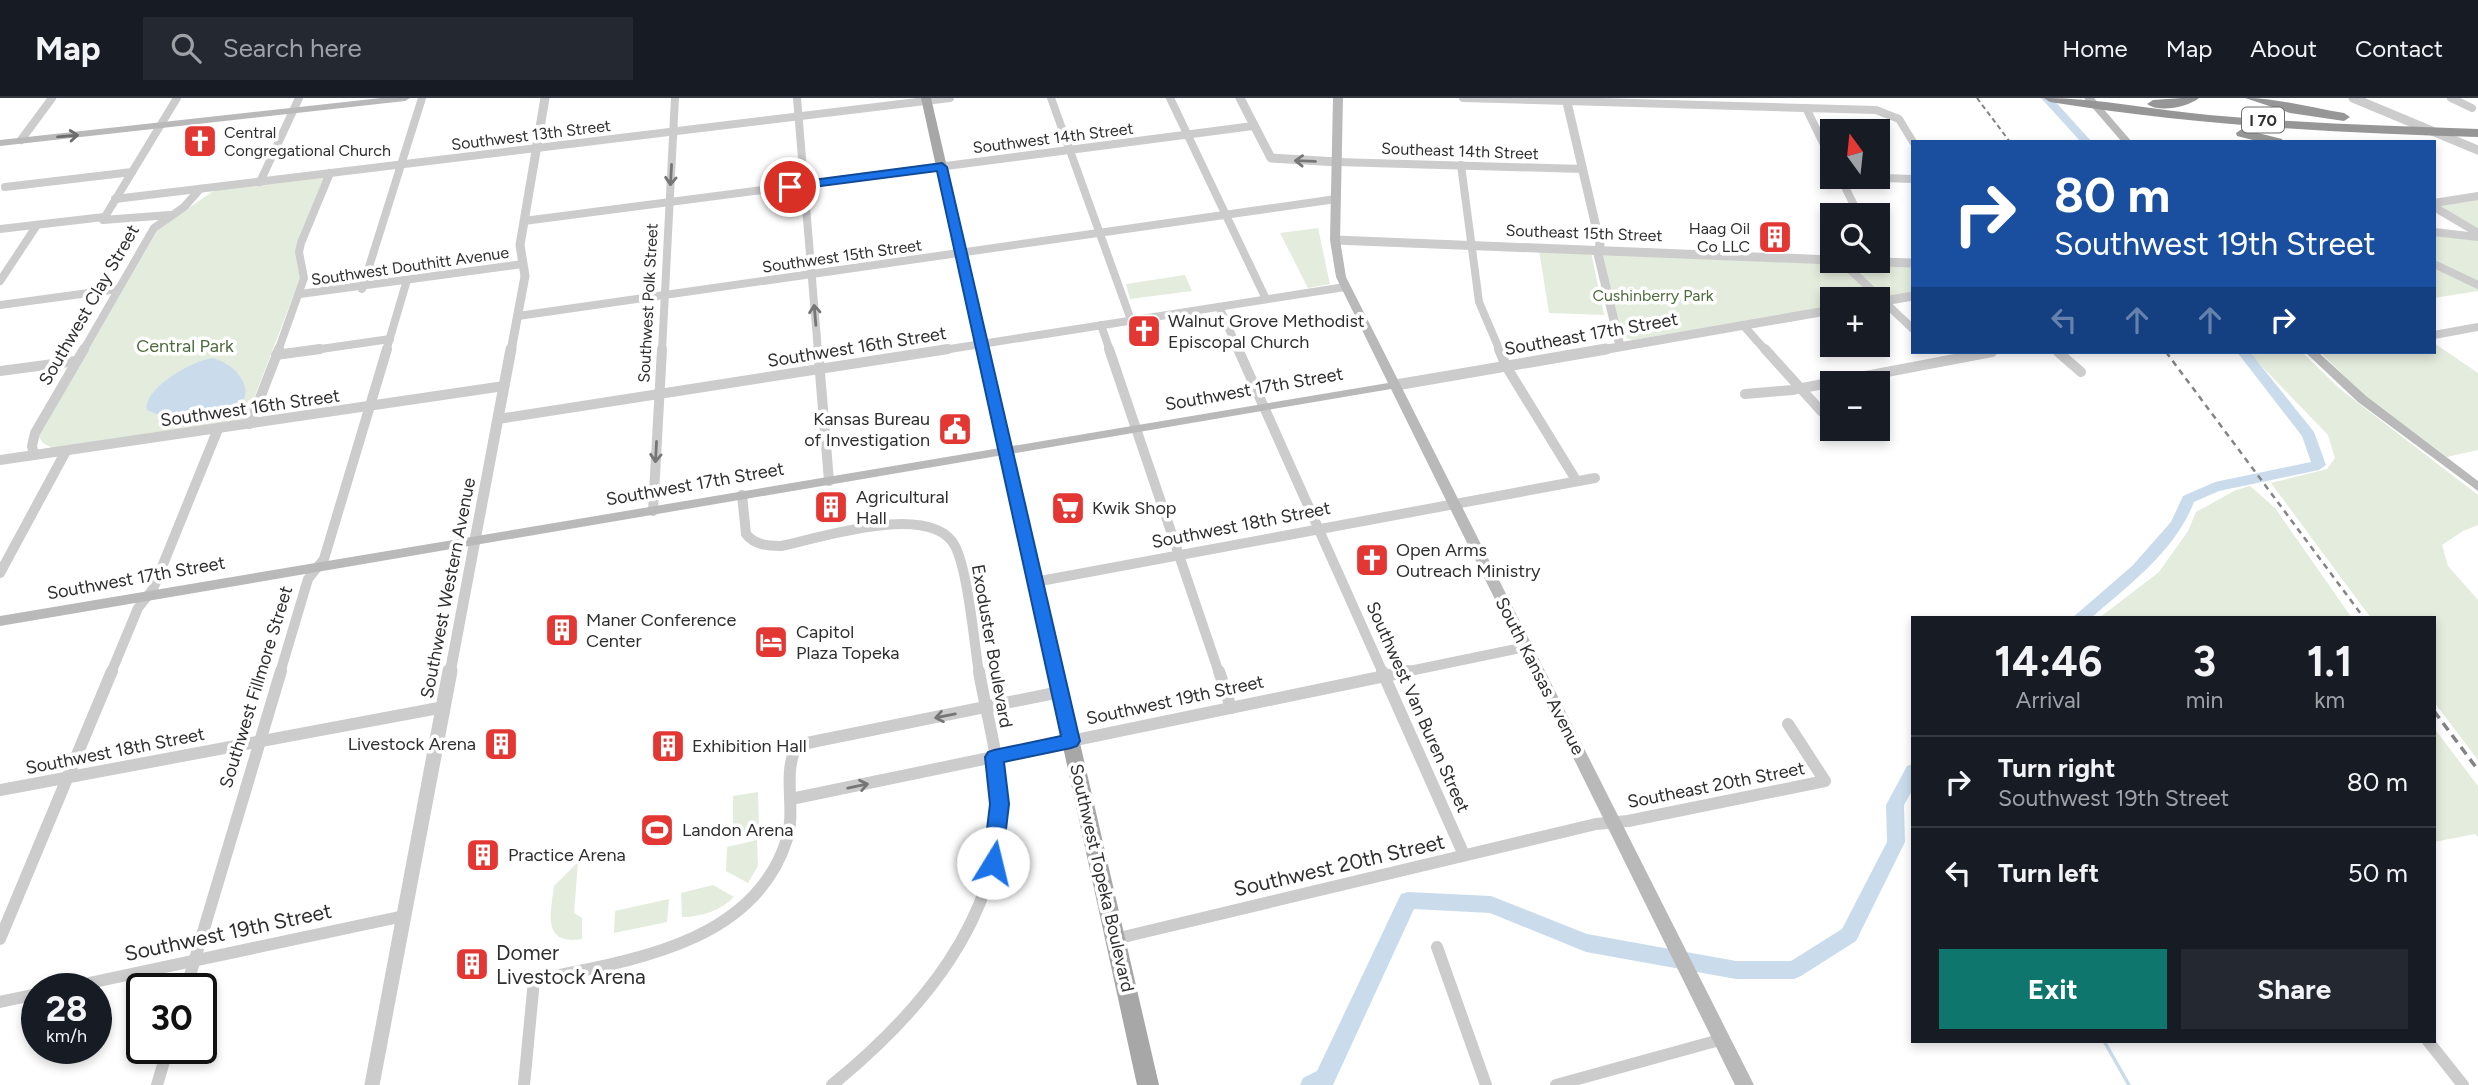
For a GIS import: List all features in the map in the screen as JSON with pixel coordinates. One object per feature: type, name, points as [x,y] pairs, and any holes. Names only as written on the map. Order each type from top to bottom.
[{"type":"highway","name":"I 70","points":[[2050,98],[2269,125],[2404,126],[2478,133]]},
{"type":"highway","name":"I 70","points":[[2089,98],[2119,106]]},
{"type":"highway","points":[[2119,106],[2167,104],[2193,98]]},
{"type":"highway","points":[[2251,98],[2317,114],[2404,126],[2441,128]]},
{"type":"highway","points":[[2119,106],[2268,140]]},
{"type":"highway","points":[[2356,140],[2404,126]]},
{"type":"highway","name":"I 70","points":[[2441,128],[2478,127]]},
{"type":"main road","points":[[0,143],[405,98]]},
{"type":"main road","name":"South Kansas Avenue","points":[[1338,98],[1335,240],[1338,267],[1345,287],[1745,1085]]},
{"type":"main road","points":[[2089,98],[2125,140]]},
{"type":"main road","name":"Southwest Topeka Boulevard","points":[[927,99],[1148,1085]]},
{"type":"main road","points":[[2313,354],[2362,399],[2478,487]]},
{"type":"main road","name":"Southwest 17th Street","points":[[0,621],[1396,385]]},
{"type":"street","points":[[21,140],[52,98]]},
{"type":"street","points":[[104,218],[177,98]]},
{"type":"street","points":[[260,182],[299,98]]},
{"type":"street","points":[[362,288],[422,98]]},
{"type":"street","name":"Southwest Western Avenue","points":[[372,1085],[525,276],[520,252],[545,98]]},
{"type":"street","name":"Southwest Polk Street","points":[[653,510],[675,98]]},
{"type":"street","points":[[797,98],[829,481]]},
{"type":"street","name":"Southwest 13th Street","points":[[115,199],[950,98]]},
{"type":"street","points":[[1051,98],[1131,320]]},
{"type":"street","points":[[1170,98],[1266,299]]},
{"type":"street","points":[[1240,98],[1267,154],[1273,159],[1337,162]]},
{"type":"street","points":[[1463,98],[1566,99],[1887,113],[1899,119],[1912,140]]},
{"type":"street","points":[[2353,98],[2478,150]]},
{"type":"street","points":[[2451,98],[2475,108]]},
{"type":"street","points":[[1566,99],[1600,244],[1599,250],[1620,346]]},
{"type":"street","points":[[1807,108],[1820,135]]},
{"type":"street","points":[[2461,110],[2475,108]]},
{"type":"street","name":"Southwest 14th Street","points":[[524,221],[1253,126]]},
{"type":"street","name":"Southeast 14th Street","points":[[1337,162],[1583,169]]},
{"type":"street","points":[[1461,165],[1479,302],[1506,366],[1576,480]]},
{"type":"street","points":[[5,187],[132,172]]},
{"type":"street","points":[[250,424],[300,295],[304,278],[299,252],[301,243],[330,173]]},
{"type":"street","points":[[1890,178],[1911,179]]},
{"type":"street","name":"Southwest Clay Street","points":[[34,455],[33,437],[154,228],[184,207],[200,189]]},
{"type":"street","points":[[2436,205],[2478,195]]},
{"type":"street","name":"Southwest 15th Street","points":[[517,316],[1336,199]]},
{"type":"street","points":[[2436,206],[2478,235]]},
{"type":"street","points":[[0,229],[104,218],[173,215]]},
{"type":"street","points":[[0,281],[37,225]]},
{"type":"street","points":[[2436,232],[2478,235]]},
{"type":"street","name":"Southeast 15th Street","points":[[1335,240],[1820,259]]},
{"type":"street","points":[[1890,260],[1911,263]]},
{"type":"street","name":"Southwest Douthitt Avenue","points":[[300,295],[523,264]]},
{"type":"street","points":[[2436,265],[2478,285]]},
{"type":"street","points":[[1852,273],[1865,287]]},
{"type":"street","name":"Southwest Fillmore Street","points":[[190,973],[308,579],[324,559],[407,280]]},
{"type":"street","name":"Southwest 16th Street","points":[[498,419],[1345,287]]},
{"type":"street","points":[[0,305],[118,289]]},
{"type":"street","points":[[1890,300],[1911,296]]},
{"type":"street","name":"Southwest Van Buren Street","points":[[1219,307],[1464,855]]},
{"type":"street","points":[[1890,310],[1911,327]]},
{"type":"street","name":"Southeast 17th Street","points":[[1396,385],[1820,312]]},
{"type":"street","points":[[1101,325],[1231,708]]},
{"type":"street","points":[[1743,325],[1820,410]]},
{"type":"street","points":[[2436,335],[2474,328],[2478,334]]},
{"type":"street","points":[[276,355],[390,339]]},
{"type":"street","points":[[1939,354],[1946,360]]},
{"type":"street","points":[[1745,394],[1792,390],[1799,386],[1981,354]]},
{"type":"street","points":[[2060,354],[2081,372]]},
{"type":"street","points":[[0,371],[76,361]]},
{"type":"street","name":"Southwest 16th Street","points":[[0,460],[504,386]]},
{"type":"street","points":[[0,939],[138,608],[153,589],[218,429]]},
{"type":"street","points":[[0,573],[66,450]]},
{"type":"street","name":"Southwest 18th Street","points":[[1035,582],[1595,478]]},
{"type":"street","name":"Exoduster Boulevard","points":[[742,495],[743,531],[750,540],[762,545],[781,546],[907,524],[932,527],[952,539],[959,557],[994,757],[999,790],[998,833],[989,878],[970,925],[947,965],[919,1004],[883,1042],[832,1085]]},
{"type":"street","name":"Southwest 19th Street","points":[[791,799],[1526,647]]},
{"type":"street","points":[[524,1085],[534,980],[670,949],[712,930],[728,919],[757,893],[777,865],[787,839],[792,754],[807,743],[1060,692]]},
{"type":"street","name":"Southwest 18th Street","points":[[0,790],[444,708]]},
{"type":"street","name":"Southeast 20th Street","points":[[1614,822],[1825,781],[1788,724]]},
{"type":"street","name":"Southwest 20th Street","points":[[1115,939],[1596,824],[1614,822]]},
{"type":"street","name":"Southwest 19th Street","points":[[112,978],[404,916]]},
{"type":"street","points":[[1437,947],[1486,1085]]},
{"type":"street","points":[[0,1002],[21,997]]},
{"type":"street","points":[[1556,1085],[1723,1039]]},
{"type":"street","points":[[2430,1043],[2463,1085]]},
{"type":"street","points":[[157,1085],[163,1064]]},
{"type":"green space","name":"Central Park","points":[[327,177],[297,248],[301,276],[246,419],[52,448],[43,443],[39,437],[40,432],[159,228],[215,190]]},
{"type":"green space","points":[[2478,198],[2478,231],[2437,206]]},
{"type":"green space","points":[[1318,228],[1330,284],[1308,288],[1280,233]]},
{"type":"green space","points":[[2436,235],[2478,239],[2478,284],[2436,263]]},
{"type":"green space","points":[[1539,250],[1591,252],[1604,315],[1549,313]]},
{"type":"green space","name":"Cushinberry Park","points":[[1605,252],[1820,261],[1820,273],[1890,273],[1890,264],[1911,265],[1911,293],[1890,297],[1890,287],[1820,287],[1820,309],[1632,340],[1620,335],[1602,253]]},
{"type":"green space","points":[[2436,267],[2478,287],[2478,291],[2436,298]]},
{"type":"green space","points":[[1185,275],[1192,291],[1130,299],[1126,284]]},
{"type":"green space","points":[[2436,344],[2478,373],[2478,450],[2447,457],[2364,395],[2322,354],[2436,354]]},
{"type":"green space","points":[[2250,354],[2304,354],[2340,389],[2478,495],[2478,525],[2442,545],[2448,566],[2478,600],[2478,760],[2436,705],[2436,616],[2370,616],[2271,483],[2327,469],[2335,458],[2328,435]]},
{"type":"green space","points":[[2250,486],[2275,508],[2351,616],[2102,616],[2159,572],[2188,531],[2196,512],[2236,490]]},
{"type":"green space","points":[[2436,731],[2478,786],[2478,837],[2475,834],[2436,842]]},
{"type":"green space","points":[[758,792],[759,829],[733,835],[733,796]]},
{"type":"green space","points":[[757,840],[758,866],[748,883],[726,871],[727,847]]},
{"type":"green space","points":[[578,862],[574,913],[582,918],[582,939],[569,940],[554,932],[551,906],[554,886]]},
{"type":"green space","points":[[713,885],[734,897],[710,912],[682,917],[681,893]]},
{"type":"green space","points":[[669,899],[667,922],[614,933],[615,911]]},
{"type":"water","points":[[213,358],[228,365],[244,384],[244,399],[240,407],[231,413],[207,419],[181,419],[147,410],[152,393],[160,385],[182,370]]},
{"type":"waterway","points":[[2046,98],[2085,140]]},
{"type":"waterway","points":[[2082,616],[2137,570],[2178,524],[2188,499],[2215,487],[2319,465],[2309,435],[2245,354]]},
{"type":"waterway","points":[[1311,1085],[1325,1078],[1408,900],[1491,905],[1586,943],[1736,970],[1794,970],[1849,935],[1896,842],[1895,805],[1911,775]]},
{"type":"waterway","points":[[2105,1043],[2129,1085]]},
{"type":"railway","points":[[1977,98],[2008,140]]},
{"type":"railway","points":[[2167,354],[2363,616]]},
{"type":"railway","points":[[2436,714],[2478,770]]},
{"type":"place","name":"Central Congregational Church","points":[[200,141]]},
{"type":"place","name":"Haag Oil Co LLC","points":[[1775,237]]},
{"type":"place","name":"Walnut Grove Methodist Episcopal Church","points":[[1144,331]]},
{"type":"place","name":"Kansas Bureau of Investigation","points":[[955,429]]},
{"type":"place","name":"Agricultural Hall","points":[[831,507]]},
{"type":"place","name":"Kwik Shop","points":[[1068,508]]},
{"type":"place","name":"Open Arms Outreach Ministry","points":[[1372,560]]},
{"type":"place","name":"Maner Conference Center","points":[[562,630]]},
{"type":"place","name":"Capitol Plaza Topeka","points":[[771,642]]},
{"type":"place","name":"Livestock Arena","points":[[501,744]]},
{"type":"place","name":"Exhibition Hall","points":[[668,746]]},
{"type":"place","name":"Landon Arena","points":[[657,830]]},
{"type":"place","name":"Practice Arena","points":[[483,855]]},
{"type":"place","name":"Domer Livestock Arena","points":[[472,964]]},
{"type":"route","points":[[790,187],[942,167],[1071,741],[994,757],[1000,804],[993,863]]}]
